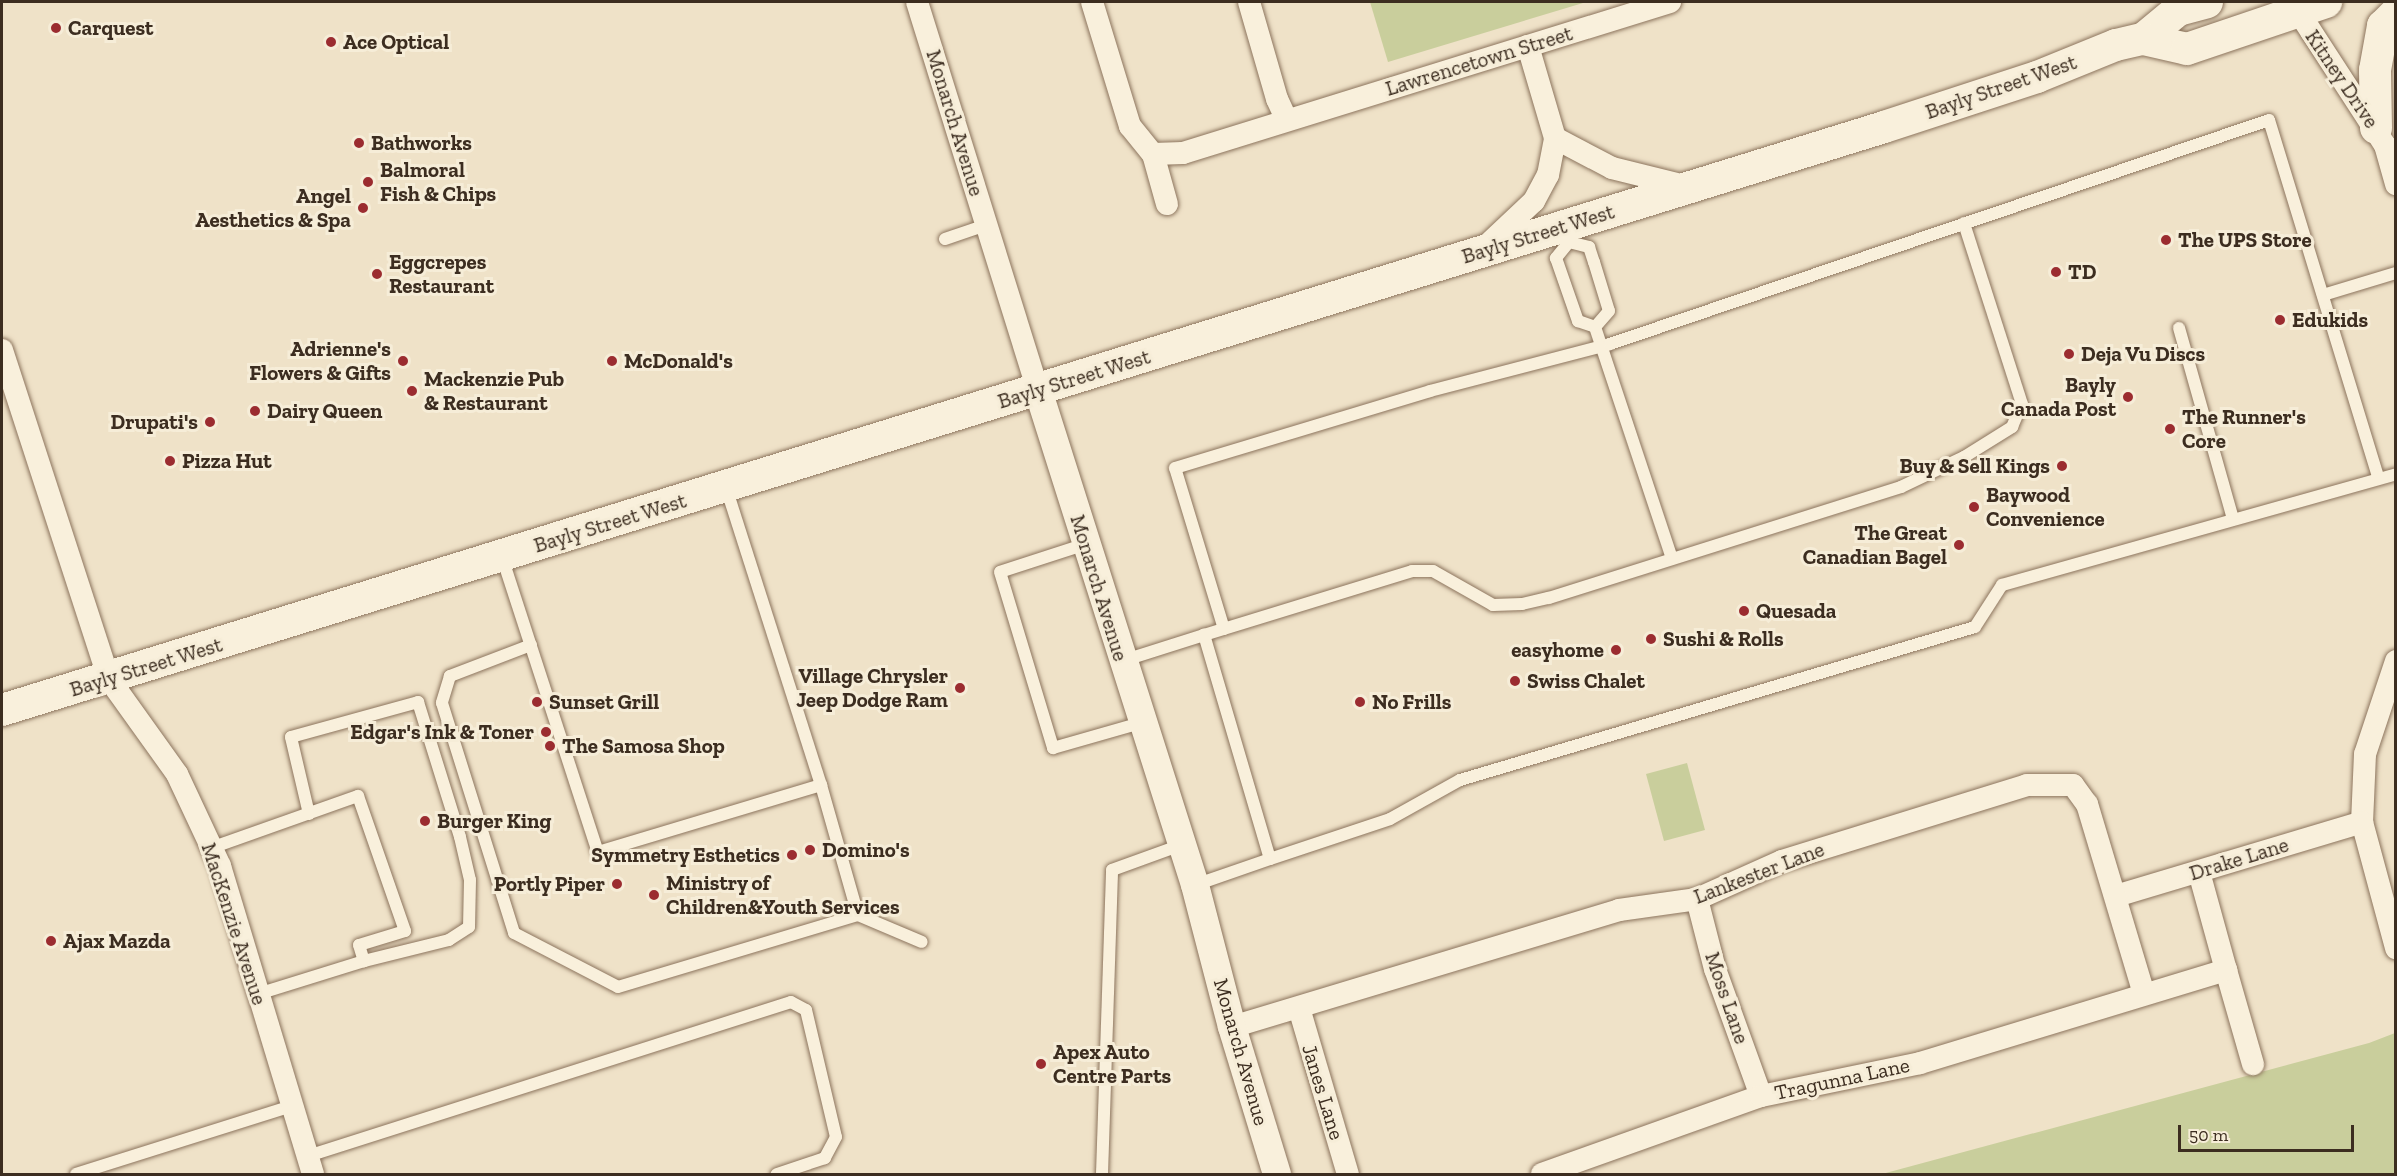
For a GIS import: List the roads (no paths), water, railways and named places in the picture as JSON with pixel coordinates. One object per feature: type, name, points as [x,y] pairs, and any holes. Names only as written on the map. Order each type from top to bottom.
[{"type":"main road","name":"Bayly Street West","points":[[2,710],[109,679],[1481,251],[1566,234],[1689,187],[2037,77],[2116,45],[2143,39],[2191,4]]},
{"type":"main road","name":"Bayly Street West","points":[[2143,39],[2187,49],[2305,4]]},
{"type":"main road","points":[[2376,128],[2375,70],[2383,26],[2396,13]]},
{"type":"street","name":"Monarch Avenue","points":[[917,2],[1141,723],[1195,885],[1232,1027],[1277,1174]]},
{"type":"street","points":[[1092,2],[1130,126],[1153,154],[1167,204]]},
{"type":"street","points":[[1249,2],[1277,99],[1287,120]]},
{"type":"street","name":"Lawrencetown Street","points":[[1153,154],[1184,153],[1670,2]]},
{"type":"street","name":"Kitney Drive","points":[[2305,4],[2385,145],[2396,184]]},
{"type":"street","points":[[1481,251],[1534,201],[1548,175],[1555,138],[1528,46]]},
{"type":"street","points":[[1555,138],[1612,168],[1689,187]]},
{"type":"street","name":"MacKenzie Avenue","points":[[2,350],[109,679],[177,774],[211,848],[310,1166]]},
{"type":"street","points":[[2396,661],[2365,754],[2362,822],[2396,948]]},
{"type":"street","name":"Lankester Lane","points":[[1232,1027],[1619,910],[1697,899],[1782,861],[2027,785],[2073,785],[2087,804],[2144,994]]},
{"type":"street","name":"Drake Lane","points":[[2116,896],[2362,822]]},
{"type":"street","points":[[2199,872],[2253,1064]]},
{"type":"street","name":"Moss Lane","points":[[1697,899],[1716,969],[1761,1096]]},
{"type":"street","name":"Tragunna Lane","points":[[1542,1174],[1761,1096],[1920,1063],[2226,970]]},
{"type":"street","name":"Janes Lane","points":[[1299,1008],[1348,1174]]},
{"type":"lane","points":[[1224,629],[1175,468],[1430,391],[1602,346],[2269,120],[2378,477]]},
{"type":"lane","points":[[1122,661],[1412,571],[1433,571],[1493,605],[1522,604],[1901,487],[1964,457],[2012,427],[2022,404],[1964,223]]},
{"type":"lane","points":[[945,239],[986,225]]},
{"type":"lane","points":[[1566,234],[1589,247],[1609,311],[1595,327],[1578,321],[1556,258],[1566,234]]},
{"type":"lane","points":[[2324,295],[2396,273]]},
{"type":"lane","points":[[1595,327],[1672,559]]},
{"type":"lane","points":[[2180,328],[2233,519]]},
{"type":"lane","points":[[1195,885],[1390,819],[1460,780],[1976,627],[2002,585],[2233,519],[2311,500],[2378,477],[2396,474]]},
{"type":"lane","points":[[726,487],[820,785],[858,915]]},
{"type":"lane","points":[[1086,544],[1000,572],[1053,747],[1141,723]]},
{"type":"lane","points":[[502,557],[598,852],[820,785]]},
{"type":"lane","points":[[1204,635],[1270,859]]},
{"type":"lane","points":[[531,645],[450,676],[442,703],[514,933],[618,987],[858,915],[922,942]]},
{"type":"lane","points":[[258,994],[364,961],[449,940],[469,927],[470,880],[460,837],[418,702],[291,737],[309,814]]},
{"type":"lane","points":[[211,848],[358,796],[405,931],[358,945],[364,961]]},
{"type":"lane","points":[[1102,1174],[1112,870],[1181,845]]},
{"type":"lane","points":[[310,1166],[791,1002],[806,1010],[836,1137],[825,1158],[777,1174]]},
{"type":"lane","points":[[76,1174],[292,1106]]},
{"type":"place","name":"Carquest","points":[[56,28]]},
{"type":"place","name":"Ace Optical","points":[[331,42]]},
{"type":"place","name":"Bathworks","points":[[359,143]]},
{"type":"place","name":"Balmoral Fish & Chips","points":[[368,182]]},
{"type":"place","name":"Angel Aesthetics & Spa","points":[[363,208]]},
{"type":"place","name":"The UPS Store","points":[[2166,240]]},
{"type":"place","name":"TD","points":[[2056,272]]},
{"type":"place","name":"Eggcrepes Restaurant","points":[[377,274]]},
{"type":"place","name":"Edukids","points":[[2280,320]]},
{"type":"place","name":"Deja Vu Discs","points":[[2069,354]]},
{"type":"place","name":"Adrienne's Flowers & Gifts","points":[[403,361]]},
{"type":"place","name":"McDonald's","points":[[612,361]]},
{"type":"place","name":"Mackenzie Pub & Restaurant","points":[[412,391]]},
{"type":"place","name":"Bayly Canada Post","points":[[2128,397]]},
{"type":"place","name":"Dairy Queen","points":[[255,411]]},
{"type":"place","name":"Drupati's","points":[[210,422]]},
{"type":"place","name":"The Runner's Core","points":[[2170,429]]},
{"type":"place","name":"Pizza Hut","points":[[170,461]]},
{"type":"place","name":"Buy & Sell Kings","points":[[2062,466]]},
{"type":"place","name":"Baywood Convenience","points":[[1974,507]]},
{"type":"place","name":"The Great Canadian Bagel","points":[[1959,545]]},
{"type":"place","name":"Quesada","points":[[1744,611]]},
{"type":"place","name":"Sushi & Rolls","points":[[1651,639]]},
{"type":"place","name":"easyhome","points":[[1616,650]]},
{"type":"place","name":"Swiss Chalet","points":[[1515,681]]},
{"type":"place","name":"Village Chrysler Jeep Dodge Ram","points":[[960,688]]},
{"type":"place","name":"Sunset Grill","points":[[537,702]]},
{"type":"place","name":"No Frills","points":[[1360,702]]},
{"type":"place","name":"Edgar's Ink & Toner","points":[[546,732]]},
{"type":"place","name":"The Samosa Shop","points":[[550,746]]},
{"type":"place","name":"Burger King","points":[[425,821]]},
{"type":"place","name":"Domino's","points":[[810,850]]},
{"type":"place","name":"Symmetry Esthetics","points":[[792,855]]},
{"type":"place","name":"Portly Piper","points":[[617,884]]},
{"type":"place","name":"Ministry of Children&Youth Services","points":[[654,895]]},
{"type":"place","name":"Ajax Mazda","points":[[51,941]]},
{"type":"place","name":"Apex Auto Centre Parts","points":[[1041,1064]]}]
